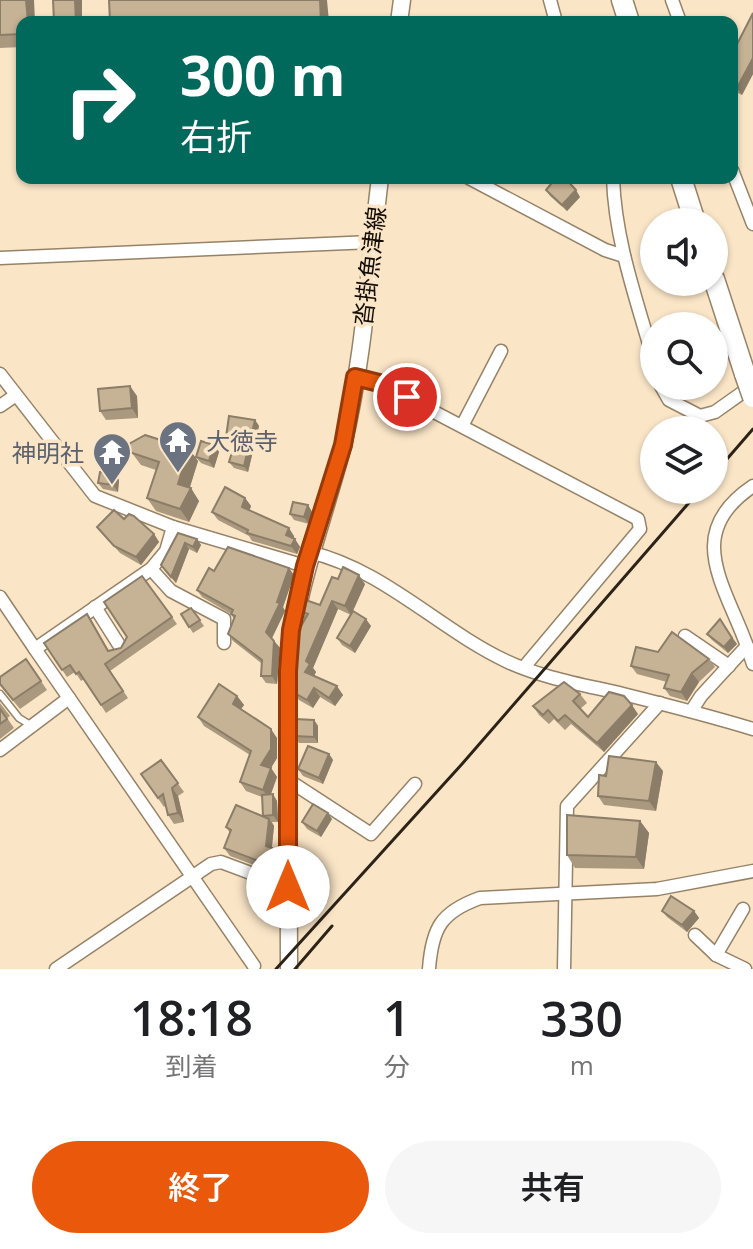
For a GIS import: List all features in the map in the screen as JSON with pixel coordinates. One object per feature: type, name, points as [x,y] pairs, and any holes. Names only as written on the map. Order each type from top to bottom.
[{"type":"highway","points":[[683,184],[691,208]]},
{"type":"highway","points":[[720,296],[753,397]]},
{"type":"main road","name":"沓掛魚津線","points":[[289,969],[289,658],[307,559],[343,445],[355,377],[379,184]]},
{"type":"street","points":[[480,184],[605,250],[624,256]]},
{"type":"street","points":[[613,184],[614,208],[624,256],[640,312]]},
{"type":"street","points":[[737,184],[753,224]]},
{"type":"street","points":[[0,258],[372,242]]},
{"type":"street","points":[[462,426],[501,351]]},
{"type":"street","points":[[0,374],[95,496],[173,527],[307,559],[332,557],[421,606],[507,661],[577,683],[692,710],[753,729]]},
{"type":"street","points":[[355,377],[379,383],[638,519],[640,529],[525,666]]},
{"type":"street","points":[[728,399],[749,379]]},
{"type":"street","points":[[0,406],[16,395]]},
{"type":"street","points":[[669,400],[700,416],[715,412],[727,400]]},
{"type":"street","points":[[753,486],[724,508],[712,535],[713,552],[753,664]]},
{"type":"street","points":[[35,649],[151,569],[166,551],[173,527]]},
{"type":"street","points":[[151,569],[171,591],[224,619],[224,643]]},
{"type":"street","points":[[0,597],[254,966]]},
{"type":"street","points":[[95,607],[121,648]]},
{"type":"street","points":[[685,636],[729,666]]},
{"type":"street","points":[[692,710],[747,646]]},
{"type":"street","points":[[0,750],[69,698]]},
{"type":"street","points":[[564,969],[567,806],[660,703]]},
{"type":"street","points":[[288,780],[371,834],[415,784]]},
{"type":"street","points":[[56,969],[192,877],[221,862],[288,887]]},
{"type":"street","points":[[429,969],[431,946],[441,920],[461,905],[480,898],[657,889],[753,871]]},
{"type":"street","points":[[716,955],[743,909]]},
{"type":"street","points":[[695,935],[716,955],[745,969]]},
{"type":"lane","points":[[0,694],[19,718],[32,726]]},
{"type":"building","points":[[0,0],[26,0],[27,16],[16,16],[16,34],[0,35]]},
{"type":"building","points":[[53,0],[75,0],[76,16],[54,16]]},
{"type":"building","points":[[109,0],[320,0],[321,16],[110,16]]},
{"type":"building","points":[[753,13],[753,58],[738,86],[738,42]]},
{"type":"building","points":[[551,184],[570,184],[576,190],[562,205],[546,190]]},
{"type":"building","points":[[130,386],[132,408],[100,411],[98,389]]},
{"type":"building","points":[[229,416],[255,420],[244,466],[229,462],[236,439],[226,437]]},
{"type":"building","points":[[145,435],[189,449],[178,484],[191,488],[180,509],[147,498],[159,462],[132,453],[127,445]]},
{"type":"building","points":[[201,441],[214,445],[209,461],[196,457]]},
{"type":"building","points":[[100,472],[115,474],[113,485],[98,483]]},
{"type":"building","points":[[225,487],[245,498],[242,507],[289,528],[286,535],[295,539],[291,546],[247,533],[248,530],[212,512]]},
{"type":"building","points":[[293,502],[308,505],[304,517],[290,514]]},
{"type":"building","points":[[114,510],[124,519],[129,514],[134,516],[154,534],[136,557],[114,546],[97,527]]},
{"type":"building","points":[[178,533],[197,539],[193,547],[185,543],[171,577],[161,565]]},
{"type":"building","points":[[228,547],[289,568],[277,602],[280,603],[266,632],[274,641],[272,676],[261,676],[262,660],[228,634],[235,616],[231,614],[233,610],[197,590],[209,568],[214,571]]},
{"type":"building","points":[[343,567],[359,575],[345,606],[332,601],[306,661],[310,664],[305,672],[337,686],[329,698],[314,688],[307,700],[293,692],[296,672],[293,663],[298,646],[296,635],[308,614],[301,611],[303,599],[320,605],[332,577],[338,579]]},
{"type":"building","points":[[142,576],[172,617],[105,664],[123,691],[101,705],[79,672],[76,674],[70,665],[62,670],[44,643],[87,614],[108,651],[121,648],[127,637],[104,602]]},
{"type":"building","points":[[191,608],[200,620],[189,627],[181,614]]},
{"type":"building","points":[[353,611],[366,619],[350,646],[337,638]]},
{"type":"building","points":[[720,619],[732,638],[724,647],[707,634]]},
{"type":"building","points":[[672,632],[709,659],[692,673],[681,692],[664,688],[669,675],[631,666],[636,647],[658,652]]},
{"type":"building","points":[[26,659],[41,681],[13,700],[0,684],[0,677]]},
{"type":"building","points":[[564,682],[580,694],[573,701],[588,717],[609,692],[624,696],[632,705],[597,743],[565,715],[558,721],[548,710],[543,715],[533,706]]},
{"type":"building","points":[[219,684],[237,696],[233,704],[271,729],[271,749],[261,765],[271,768],[263,790],[240,782],[251,751],[198,717]]},
{"type":"building","points":[[0,709],[7,719],[0,724]]},
{"type":"building","points":[[295,719],[314,720],[314,737],[295,736]]},
{"type":"building","points":[[308,746],[329,754],[319,778],[298,769]]},
{"type":"building","points":[[609,756],[656,762],[649,801],[598,796],[599,775],[606,776]]},
{"type":"building","points":[[161,760],[178,783],[172,788],[178,813],[168,815],[163,794],[158,798],[141,774]]},
{"type":"building","points":[[273,794],[273,815],[263,816],[262,795]]},
{"type":"building","points":[[313,804],[328,813],[317,831],[302,822]]},
{"type":"building","points":[[236,805],[269,819],[266,846],[272,848],[272,866],[224,848],[231,830],[226,827]]},
{"type":"building","points":[[567,815],[640,821],[636,857],[567,855]]},
{"type":"building","points":[[671,896],[694,911],[682,925],[662,911]]},
{"type":"railway","points":[[728,458],[753,429]]},
{"type":"railway","points":[[276,969],[462,764],[688,504]]},
{"type":"railway","points":[[295,969],[332,926]]},
{"type":"place","name":"大徳寺","points":[[178,474]]},
{"type":"place","name":"神明社","points":[[112,486]]},
{"type":"route","points":[[288,887],[288,671],[291,630],[305,566],[343,445],[355,377],[379,383],[407,397]]}]
